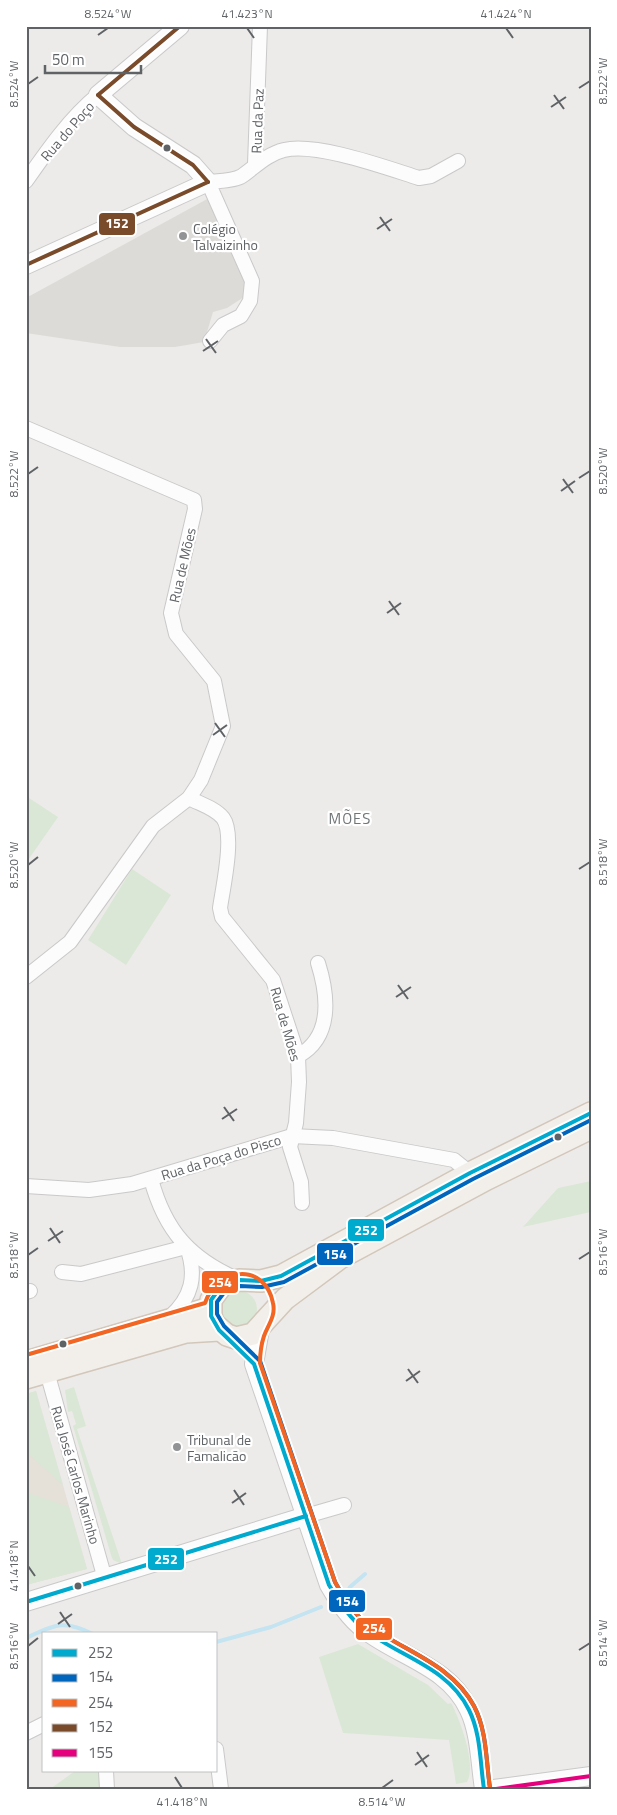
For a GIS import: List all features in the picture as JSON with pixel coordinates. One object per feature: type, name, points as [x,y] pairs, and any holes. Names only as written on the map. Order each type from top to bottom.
[{"type":"main road","points":[[223,1333],[214,1324],[210,1308],[215,1291],[222,1285],[244,1280],[270,1280],[290,1272],[470,1173],[591,1113]]},
{"type":"main road","points":[[26,1378],[186,1332],[223,1333],[244,1337],[263,1325],[292,1293],[340,1258],[487,1179],[591,1128]]},
{"type":"main road","points":[[244,1280],[263,1293],[267,1302],[263,1325]]},
{"type":"main road","points":[[26,1362],[210,1308]]},
{"type":"street","name":"Rua do Poço","points":[[26,181],[48,150],[85,106],[180,26]]},
{"type":"street","name":"Rua da Paz","points":[[208,182],[240,177],[255,164],[260,26]]},
{"type":"street","points":[[98,95],[134,127],[193,165],[208,182],[252,281],[250,301],[241,316],[223,326],[210,341]]},
{"type":"street","points":[[255,164],[284,149],[314,150],[350,157],[419,178],[431,176],[458,161]]},
{"type":"street","points":[[26,265],[208,182]]},
{"type":"street","name":"Rua de Mões","points":[[26,428],[194,500],[195,509],[170,613],[176,634],[214,681],[223,726],[201,780],[189,798],[215,811],[228,828],[228,845],[220,908],[222,917],[273,980],[298,1056],[299,1082],[296,1123],[290,1146],[301,1182],[302,1203]]},
{"type":"street","points":[[26,977],[70,942],[153,826],[189,798]]},
{"type":"street","points":[[298,1056],[315,1042],[325,1018],[326,1005],[318,963]]},
{"type":"street","name":"Rua da Poça do Pisco","points":[[26,1186],[89,1190],[151,1178],[292,1136],[333,1138],[454,1160],[470,1173]]},
{"type":"street","points":[[151,1178],[163,1214],[186,1246],[209,1266],[244,1280]]},
{"type":"street","points":[[62,1272],[81,1274],[186,1246]]},
{"type":"street","points":[[166,1321],[180,1308],[190,1291],[193,1277],[191,1260],[186,1246]]},
{"type":"street","points":[[254,1364],[263,1325]]},
{"type":"street","points":[[223,1333],[254,1364],[329,1585],[340,1604],[366,1631],[437,1672],[460,1694],[470,1711],[475,1730],[484,1789]]},
{"type":"street","name":"Rua José Carlos Marinho","points":[[47,1372],[106,1579]]},
{"type":"street","points":[[26,1602],[344,1505]]},
{"type":"street","points":[[26,1733],[42,1725]]},
{"type":"street","points":[[218,1764],[221,1789]]},
{"type":"street","points":[[106,1772],[107,1789]]},
{"type":"street","points":[[494,1789],[591,1776]]},
{"type":"shaded area","name":"Colégio Talvaizinho","points":[[209,198],[245,282],[244,297],[227,308],[213,312],[204,342],[175,347],[120,347],[26,333],[26,298]]},
{"type":"shaded area","points":[[36,1391],[87,1569],[26,1585],[26,1394]]},
{"type":"green space","points":[[26,796],[58,817],[26,863]]},
{"type":"green space","points":[[132,869],[171,895],[126,965],[88,940]]},
{"type":"green space","points":[[591,1181],[591,1212],[523,1227],[558,1188]]},
{"type":"green space","points":[[239,1291],[246,1292],[252,1296],[256,1302],[256,1316],[252,1322],[246,1326],[239,1327],[232,1326],[226,1322],[222,1316],[221,1309],[222,1302],[226,1296],[232,1292]]},
{"type":"green space","points":[[74,1387],[86,1426],[77,1429],[122,1564],[113,1560],[111,1555],[73,1426],[76,1424],[72,1411],[68,1412],[65,1390]]},
{"type":"green space","points":[[36,1391],[63,1485],[26,1452],[26,1394]]},
{"type":"green space","points":[[26,1492],[69,1507],[87,1569],[26,1585]]},
{"type":"green space","points":[[358,1644],[428,1685],[448,1704],[451,1703],[463,1731],[469,1754],[470,1774],[467,1782],[456,1784],[449,1740],[343,1733],[319,1657]]},
{"type":"green space","points":[[74,1772],[99,1772],[100,1789],[50,1789]]},
{"type":"waterway","points":[[347,1593],[350,1587],[365,1574]]},
{"type":"waterway","points":[[218,1641],[271,1627],[321,1607]]},
{"type":"waterway","points":[[26,1638],[52,1627],[66,1625],[89,1632]]},
{"type":"transit line","name":"152","points":[[98,95],[180,26]]},
{"type":"transit line","name":"152","points":[[98,95],[134,127],[193,165],[208,182]]},
{"type":"transit line","name":"152","points":[[26,265],[208,182]]},
{"type":"transit line","name":"252","points":[[484,1789],[476,1729],[469,1710],[460,1695],[436,1673],[359,1625],[345,1609],[329,1585],[254,1364],[219,1330],[211,1316],[211,1300],[222,1285],[239,1280],[261,1281],[281,1276],[470,1173],[591,1113]]},
{"type":"transit line","name":"154","points":[[490,1788],[481,1726],[474,1706],[464,1691],[453,1679],[426,1659],[381,1634],[362,1620],[345,1599],[335,1582],[260,1361],[224,1326],[217,1314],[217,1302],[226,1290],[240,1286],[262,1287],[284,1282],[473,1179],[591,1120]]},
{"type":"transit line","name":"254","points":[[26,1355],[205,1303],[211,1291],[230,1276],[240,1274],[251,1275],[261,1281],[268,1290],[274,1308],[273,1316],[262,1343],[260,1363],[335,1582],[345,1599],[362,1620],[381,1634],[426,1659],[453,1679],[464,1691],[474,1706],[481,1726],[490,1788]]},
{"type":"transit line","name":"252","points":[[26,1602],[306,1516]]},
{"type":"transit line","name":"155","points":[[496,1789],[591,1776]]},
{"type":"place","name":"Colégio Talvaizinho","points":[[183,236]]},
{"type":"place","name":"Tribunal de Famalicão","points":[[177,1447]]},
{"type":"district","name":"MÕES","points":[[350,818]]}]
